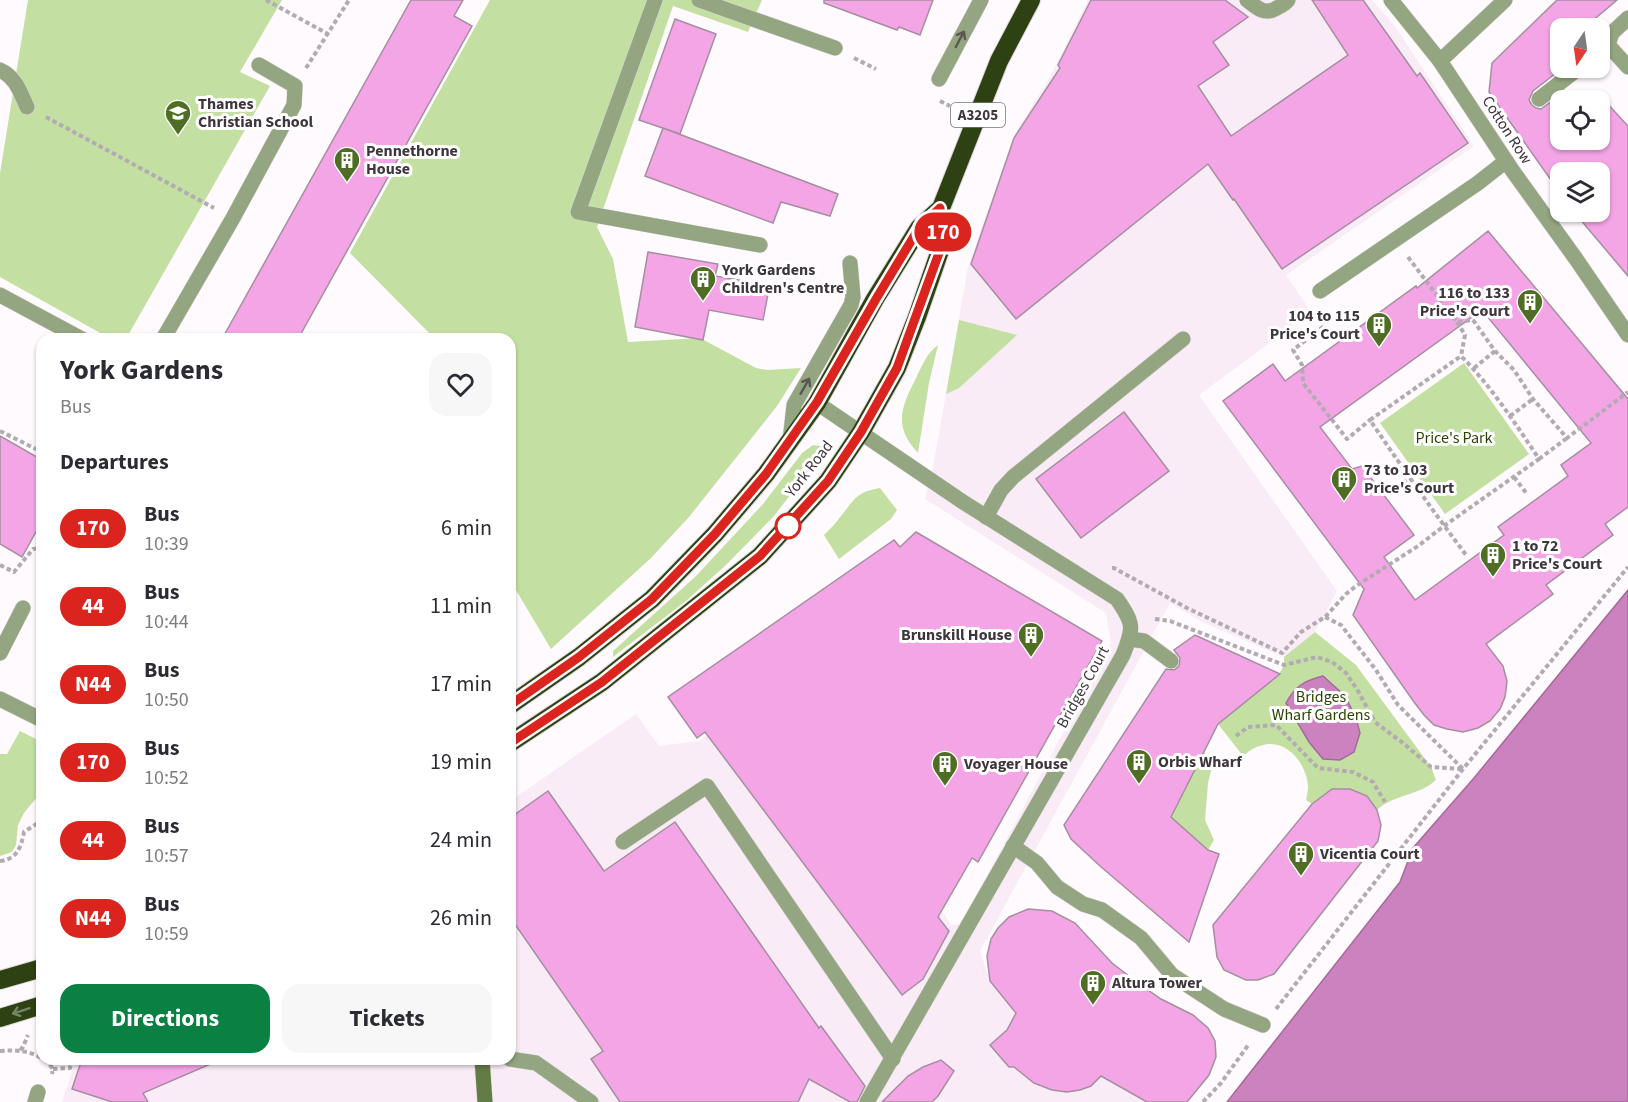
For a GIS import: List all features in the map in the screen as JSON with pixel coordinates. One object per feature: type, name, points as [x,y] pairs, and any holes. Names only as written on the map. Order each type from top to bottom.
[{"type":"highway","name":"York Road","points":[[516,701],[579,657],[652,599],[715,534],[766,474],[817,402],[919,228],[940,208],[999,61],[1031,0]]},
{"type":"highway","name":"York Road","points":[[516,739],[602,682],[760,556],[828,481],[861,432],[897,368],[943,242],[940,208]]},
{"type":"highway","points":[[0,980],[36,970]]},
{"type":"highway","points":[[0,1018],[36,1007]]},
{"type":"main road","points":[[482,1065],[485,1102]]},
{"type":"street","points":[[655,0],[578,212],[760,245]]},
{"type":"street","points":[[699,0],[835,48]]},
{"type":"street","points":[[939,78],[981,0]]},
{"type":"street","points":[[1247,0],[1261,10],[1269,12],[1288,0]]},
{"type":"street","name":"Cotton Row","points":[[1392,0],[1440,61],[1506,161],[1628,335]]},
{"type":"street","points":[[1440,61],[1505,0]]},
{"type":"street","points":[[1610,38],[1628,18]]},
{"type":"street","points":[[1610,47],[1628,67]]},
{"type":"street","points":[[166,333],[233,218],[294,105],[295,86],[259,65]]},
{"type":"street","points":[[0,70],[9,74],[27,107]]},
{"type":"street","points":[[1539,99],[1566,78]]},
{"type":"street","points":[[1320,291],[1478,183],[1506,161]]},
{"type":"street","points":[[790,441],[794,405],[851,305],[853,297],[850,263]]},
{"type":"street","points":[[0,295],[71,333]]},
{"type":"street","points":[[986,517],[1001,490],[1012,477],[1183,339]]},
{"type":"street","name":"Bridges Court","points":[[817,402],[928,479],[1117,599],[1130,618],[1131,634],[1123,655],[867,1102]]},
{"type":"street","points":[[0,652],[23,608]]},
{"type":"street","points":[[1129,639],[1144,641],[1171,661]]},
{"type":"street","points":[[0,699],[36,717]]},
{"type":"street","points":[[623,842],[706,786],[893,1059]]},
{"type":"street","points":[[1013,846],[1037,863],[1058,887],[1083,904],[1102,910],[1141,938],[1172,975],[1224,1009],[1263,1025]]},
{"type":"street","points":[[516,1060],[536,1063],[591,1102]]},
{"type":"path","points":[[266,0],[328,34]]},
{"type":"path","points":[[295,86],[349,0]]},
{"type":"path","points":[[867,64],[876,69]]},
{"type":"path","points":[[27,107],[233,218]]},
{"type":"path","points":[[1320,291],[1324,326],[1293,350],[1302,365],[1303,383],[1347,439],[1370,420],[1461,356],[1465,335],[1407,256]]},
{"type":"path","points":[[1457,322],[1473,320],[1495,351],[1514,370],[1533,399],[1567,438]]},
{"type":"path","points":[[1474,368],[1495,351]]},
{"type":"path","points":[[1461,356],[1474,368],[1539,459]]},
{"type":"path","points":[[1078,575],[1114,568],[1187,608],[1282,653],[1301,632],[1325,616],[1356,586],[1418,546],[1628,392]]},
{"type":"path","points":[[1510,416],[1533,399]]},
{"type":"path","points":[[1370,420],[1409,478],[1466,555]]},
{"type":"path","points":[[0,431],[36,449]]},
{"type":"path","points":[[1514,477],[1527,494]]},
{"type":"path","points":[[1390,492],[1409,478]]},
{"type":"path","points":[[0,565],[14,572],[33,549],[36,549]]},
{"type":"path","points":[[1203,1102],[1221,1083],[1263,1025],[1463,769],[1628,567]]},
{"type":"path","points":[[1325,616],[1341,625],[1376,670],[1398,705],[1463,769]]},
{"type":"path","points":[[1170,621],[1284,665],[1317,657],[1332,662],[1346,673],[1375,722],[1431,767],[1463,769]]},
{"type":"path","points":[[1236,736],[1248,727],[1276,725],[1318,768],[1353,772],[1373,782],[1385,802]]},
{"type":"path","points":[[0,861],[18,853],[24,832],[36,824]]},
{"type":"path","points":[[0,1051],[20,1050],[36,1055]]},
{"type":"path","points":[[53,1069],[70,1068],[71,1065]]},
{"type":"shaded area","points":[[1088,0],[1372,0],[1394,25],[1474,146],[1286,275],[1311,312],[1199,395],[1337,591],[1315,632],[1284,657],[1202,622],[1170,603],[980,951],[990,981],[1016,1013],[1082,1065],[1147,1102],[62,1102],[74,1065],[516,1065],[516,797],[636,714],[659,746],[699,741],[773,689],[952,925],[961,924],[1111,643],[1106,613],[925,499],[933,468],[968,267],[1014,135],[1050,77]]},
{"type":"shaded area","points":[[1628,590],[1628,1102],[1227,1102],[1400,882],[1413,848],[1474,778]]},
{"type":"shaded area","points":[[1323,676],[1345,696],[1356,718],[1360,733],[1354,752],[1340,760],[1323,759],[1309,742],[1286,703],[1301,685]]},
{"type":"green space","points":[[28,0],[282,0],[240,72],[270,86],[129,333],[100,333],[0,277],[0,173]]},
{"type":"green space","points":[[490,0],[762,0],[748,32],[673,6],[597,227],[613,259],[628,342],[700,338],[756,368],[767,370],[801,368],[777,406],[689,517],[651,558],[551,649],[516,590],[516,333],[429,333],[350,253]]},
{"type":"green space","points":[[959,320],[1017,335],[959,388],[946,394]]},
{"type":"green space","points":[[938,345],[929,383],[918,453],[905,433],[902,415],[907,397],[923,363]]},
{"type":"green space","name":"Price's Park","points":[[1464,363],[1529,454],[1445,514],[1380,423]]},
{"type":"green space","points":[[813,445],[827,447],[774,516],[726,565],[686,601],[613,657],[613,651],[696,576],[763,504],[802,453]]},
{"type":"green space","points":[[880,488],[897,510],[891,519],[839,559],[824,535],[857,497]]},
{"type":"green space","name":"Bridges Wharf Gardens","points":[[1315,632],[1356,665],[1431,767],[1436,780],[1377,810],[1367,796],[1350,789],[1332,789],[1312,804],[1306,800],[1308,786],[1303,768],[1299,760],[1286,748],[1269,744],[1256,747],[1243,756],[1218,724],[1278,676],[1284,665],[1284,657]]},
{"type":"green space","points":[[20,731],[36,739],[36,798],[18,825],[16,845],[12,852],[0,856],[0,754],[7,754]]},
{"type":"green space","points":[[1204,752],[1212,766],[1205,820],[1214,840],[1208,850],[1171,817]]},
{"type":"building","name":"Pennethorne House","points":[[411,0],[463,0],[454,16],[472,26],[301,333],[225,333]]},
{"type":"building","points":[[824,0],[933,0],[920,35],[899,27],[897,30],[824,3]]},
{"type":"building","points":[[1091,0],[1225,0],[1248,17],[1213,42],[1229,65],[1198,86],[1231,136],[1348,55],[1312,0],[1363,0],[1417,76],[1420,73],[1468,143],[1282,269],[1208,164],[1016,319],[971,264],[1014,138],[1060,68],[1058,65]]},
{"type":"building","points":[[1557,0],[1617,0],[1596,18],[1550,18],[1550,78],[1533,91],[1529,100],[1536,108],[1541,109],[1550,102],[1550,150],[1610,150],[1610,106],[1628,126],[1628,276],[1582,222],[1610,222],[1610,162],[1550,162],[1550,179],[1489,92],[1492,63]]},
{"type":"building","points":[[675,19],[716,34],[680,134],[639,120]]},
{"type":"building","points":[[663,128],[838,194],[830,216],[781,202],[773,223],[645,176]]},
{"type":"building","points":[[1488,231],[1628,399],[1628,507],[1605,524],[1613,535],[1546,585],[1553,594],[1486,644],[1503,666],[1507,681],[1505,697],[1500,709],[1490,721],[1478,728],[1463,732],[1434,725],[1414,702],[1353,615],[1364,589],[1223,401],[1273,364],[1285,381],[1416,286],[1417,288]],"holes":[[[1482,310],[1591,443],[1561,465],[1568,476],[1498,527],[1504,535],[1415,600],[1384,557],[1414,535],[1362,466],[1352,469],[1320,427]]]},
{"type":"building","name":"York Gardens Children's Centre","points":[[648,252],[718,264],[715,276],[745,281],[744,290],[768,294],[763,320],[709,310],[703,340],[635,327]]},
{"type":"building","points":[[1124,412],[1169,471],[1081,538],[1036,479]]},
{"type":"building","points":[[0,436],[36,457],[36,532],[22,557],[0,544]]},
{"type":"building","points":[[916,532],[1102,641],[978,862],[972,858],[938,917],[949,931],[923,979],[902,995],[705,732],[697,738],[668,697],[894,540],[900,547]]},
{"type":"building","name":"Orbis Wharf","points":[[1195,635],[1280,674],[1218,724],[1171,817],[1208,850],[1219,854],[1189,942],[1071,839],[1064,825],[1166,669],[1174,670],[1179,666],[1180,658],[1174,650]]},
{"type":"building","name":"Vicentia Court","points":[[1332,789],[1350,789],[1367,796],[1377,810],[1381,825],[1378,841],[1274,974],[1258,980],[1246,980],[1224,970],[1217,957],[1213,925],[1312,804]]},
{"type":"building","points":[[548,791],[604,871],[675,822],[819,1028],[821,1026],[865,1086],[857,1102],[850,1102],[809,1079],[798,1102],[620,1102],[591,1059],[603,1051],[516,926],[516,814]]},
{"type":"building","name":"Altura Tower","points":[[1028,909],[1052,911],[1075,923],[1112,963],[1161,999],[1193,1015],[1208,1028],[1215,1041],[1216,1057],[1209,1075],[1187,1102],[1147,1102],[1101,1076],[1091,1086],[1080,1090],[1067,1092],[1052,1090],[1034,1083],[1014,1067],[1009,1067],[990,1045],[1007,1030],[1016,1013],[990,981],[987,956],[991,939],[1009,917]]},
{"type":"building","points":[[941,1060],[954,1071],[932,1102],[882,1102],[908,1076]]},
{"type":"building","points":[[80,1065],[208,1065],[143,1093],[148,1102],[112,1102],[72,1089]]},
{"type":"bus line","name":"170","points":[[516,701],[579,657],[652,599],[715,534],[766,474],[817,402],[919,228],[940,208],[943,242],[897,368],[861,432],[828,481],[760,556],[602,682],[516,739]]},
{"type":"place","name":"Thames Christian School","points":[[178,136]]},
{"type":"place","name":"Pennethorne House","points":[[347,183]]},
{"type":"place","name":"York Gardens Children's Centre","points":[[703,302]]},
{"type":"place","name":"116 to 133 Price's Court","points":[[1530,325]]},
{"type":"place","name":"104 to 115 Price's Court","points":[[1379,348]]},
{"type":"place","name":"73 to 103 Price's Court","points":[[1344,502]]},
{"type":"place","name":"1 to 72 Price's Court","points":[[1493,578]]},
{"type":"place","name":"Brunskill House","points":[[1031,658]]},
{"type":"place","name":"Orbis Wharf","points":[[1139,785]]},
{"type":"place","name":"Voyager House","points":[[945,787]]},
{"type":"place","name":"Vicentia Court","points":[[1301,877]]},
{"type":"place","name":"Altura Tower","points":[[1093,1006]]}]
